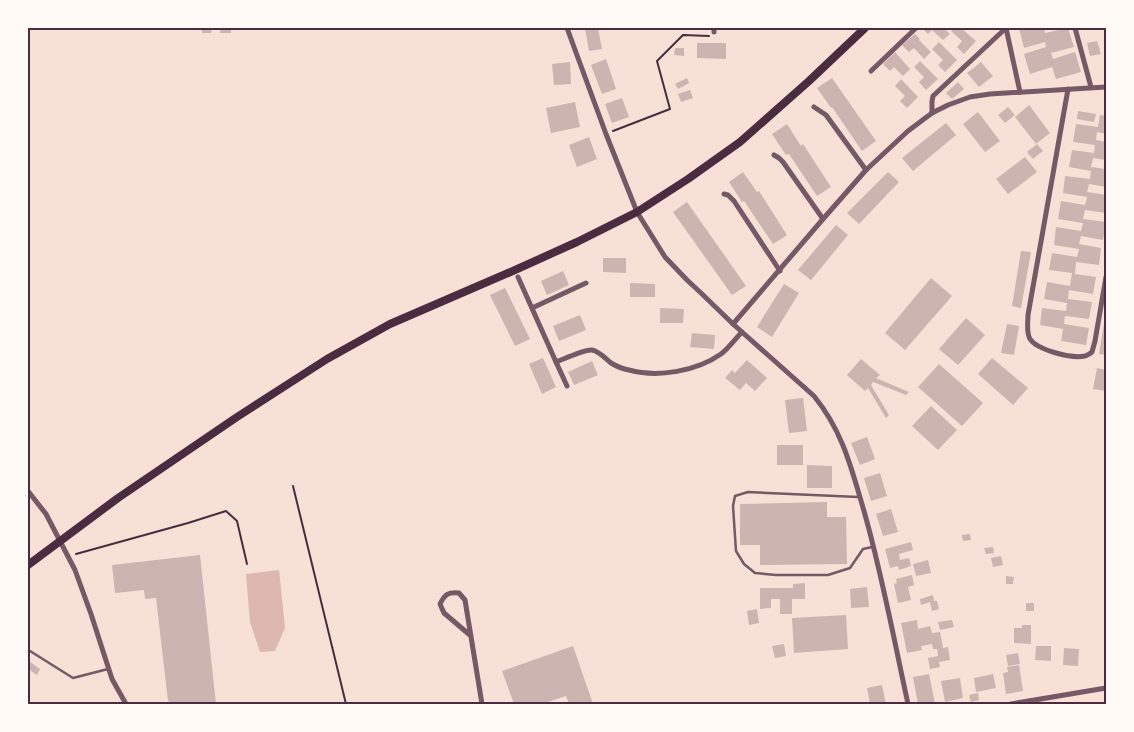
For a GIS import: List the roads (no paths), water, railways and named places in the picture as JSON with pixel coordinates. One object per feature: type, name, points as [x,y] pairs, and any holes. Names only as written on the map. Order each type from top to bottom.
[{"type":"main road","points":[[28,565],[118,498],[237,417],[327,359],[390,324],[577,242],[637,212],[740,142],[865,28]]},
{"type":"street","points":[[567,28],[637,212],[665,257],[733,324],[814,396],[835,426],[846,450],[874,546],[908,704]]},
{"type":"street","points":[[871,71],[916,28]]},
{"type":"street","points":[[1006,28],[1020,92]]},
{"type":"street","points":[[932,113],[933,96],[1006,28]]},
{"type":"street","points":[[1075,28],[1091,88]]},
{"type":"street","points":[[733,324],[866,170],[908,131],[932,113],[970,97],[990,94],[1106,87]]},
{"type":"street","points":[[1068,89],[1028,315],[1027,330],[1030,339],[1042,348],[1070,356],[1086,356],[1092,352],[1096,341],[1106,277]]},
{"type":"street","points":[[814,107],[826,115],[866,170]]},
{"type":"street","points":[[774,155],[783,162],[823,219]]},
{"type":"street","points":[[724,194],[734,201],[780,271]]},
{"type":"street","points":[[518,277],[567,386]]},
{"type":"street","points":[[532,308],[586,283]]},
{"type":"street","points":[[556,362],[575,354],[592,350],[613,364],[630,371],[656,374],[684,370],[706,362],[721,353],[742,332]]},
{"type":"street","points":[[28,491],[46,514],[74,570],[91,614],[112,679],[124,704]]},
{"type":"street","points":[[471,636],[444,613],[440,604],[444,596],[451,592],[459,593],[465,600],[468,612],[482,704]]},
{"type":"street","points":[[1011,704],[1106,688]]},
{"type":"lane","points":[[860,497],[748,492],[735,496],[733,506],[736,551],[744,564],[755,573],[828,575],[850,568],[863,549],[874,546]]},
{"type":"lane","points":[[28,651],[30,650],[73,678],[109,668]]}]
